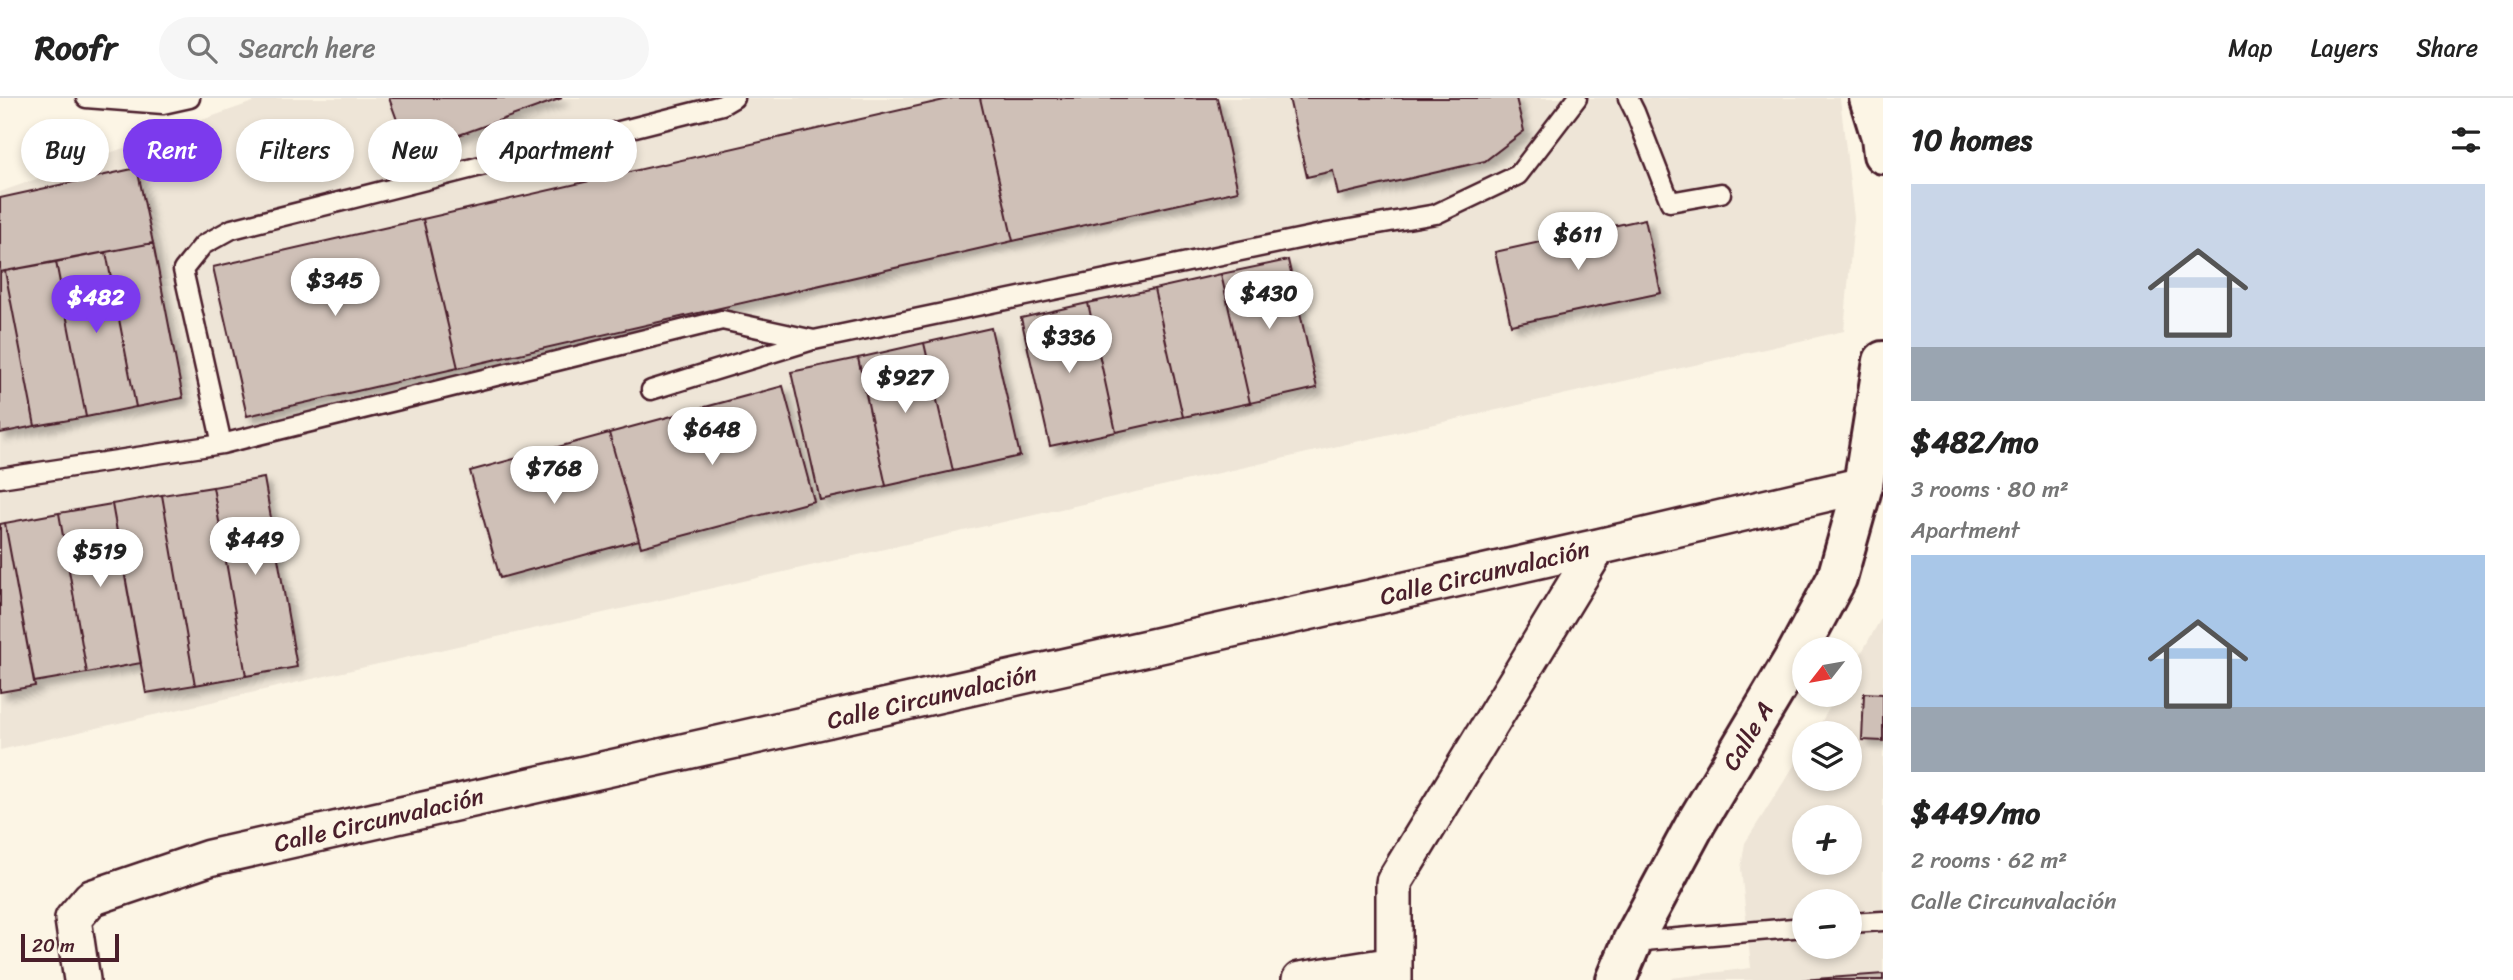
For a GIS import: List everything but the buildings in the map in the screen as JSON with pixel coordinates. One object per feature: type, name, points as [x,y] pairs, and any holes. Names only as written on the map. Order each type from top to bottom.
[{"type":"street","points":[[1869,98],[1881,137],[1883,154]]},
{"type":"street","name":"Calle A","points":[[1616,980],[1632,942],[1696,823],[1796,655],[1837,578],[1863,485],[1883,360]]},
{"type":"street","name":"Calle Circunvalación","points":[[82,980],[73,919],[91,898],[209,858],[1598,547],[1863,485]]},
{"type":"street","points":[[1300,980],[1394,972],[1394,882],[1598,547]]},
{"type":"lane","points":[[86,98],[163,104],[190,98]]},
{"type":"lane","points":[[222,444],[183,270],[203,246],[232,229],[722,105],[734,98]]},
{"type":"lane","points":[[651,390],[814,340],[1327,233],[1436,214],[1518,175],[1577,98]]},
{"type":"lane","points":[[1628,98],[1636,112],[1670,202],[1721,193]]},
{"type":"lane","points":[[0,478],[222,444],[722,320],[814,340]]},
{"type":"lane","points":[[1862,922],[1883,921]]},
{"type":"lane","points":[[1632,942],[1792,928]]},
{"type":"shaded area","points":[[264,98],[1840,98],[1854,218],[1844,331],[0,750],[0,192],[28,182],[109,182],[109,153],[123,148],[123,182],[222,182],[222,119],[205,119]]},
{"type":"shaded area","points":[[1883,615],[1883,980],[1671,980],[1751,968],[1741,868],[1745,843],[1792,769],[1792,791],[1862,791],[1862,721],[1822,721],[1830,707],[1862,707],[1862,652]]}]
